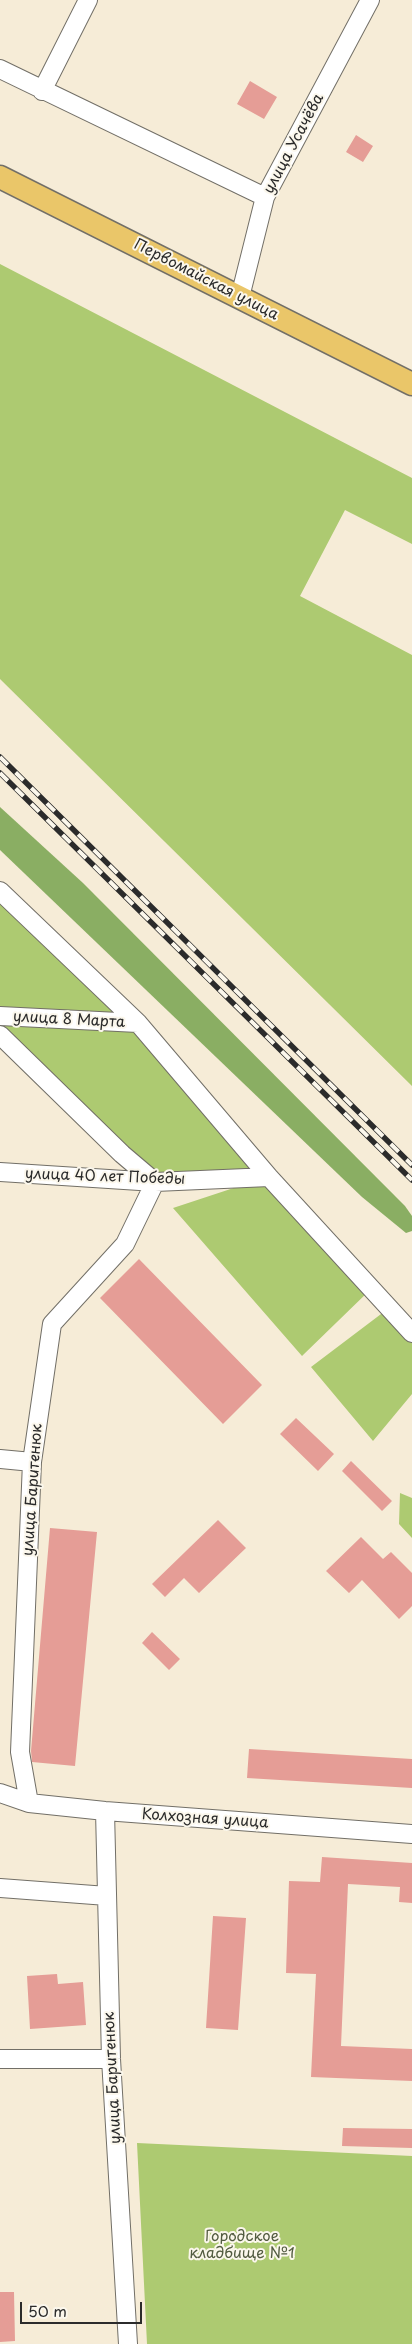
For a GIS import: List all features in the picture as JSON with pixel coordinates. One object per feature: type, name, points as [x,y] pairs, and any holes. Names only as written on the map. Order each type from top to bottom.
[{"type":"main road","name":"Первомайская улица","points":[[0,177],[412,384]]},
{"type":"street","points":[[42,91],[88,0]]},
{"type":"street","name":"улица Усачёва","points":[[240,296],[265,197],[370,0]]},
{"type":"street","points":[[0,69],[42,91],[265,197]]},
{"type":"street","points":[[0,891],[138,1023],[269,1177],[412,1334]]},
{"type":"street","name":"улица 8 Марта","points":[[0,1016],[138,1023]]},
{"type":"street","points":[[0,1035],[122,1154],[155,1182]]},
{"type":"street","name":"улица 40 лет Победы","points":[[0,1172],[155,1182],[269,1177]]},
{"type":"street","name":"улица Баритенюк","points":[[29,1803],[20,1752],[32,1462],[52,1324],[125,1244],[155,1182]]},
{"type":"street","points":[[0,1459],[32,1462]]},
{"type":"street","name":"Колхозная улица","points":[[0,1793],[29,1803],[105,1811],[412,1834]]},
{"type":"street","name":"улица Баритенюк","points":[[105,1811],[111,2059],[128,2344]]},
{"type":"street","points":[[0,1888],[107,1896]]},
{"type":"street","points":[[0,2059],[111,2059]]},
{"type":"green space","points":[[0,264],[412,478],[412,544],[345,510],[300,596],[412,655],[412,1086],[0,679]]},
{"type":"green space","points":[[0,807],[83,883],[405,1206],[412,1216],[412,1231],[406,1233],[362,1197],[0,850]]},
{"type":"green space","points":[[0,892],[138,1023],[371,1289],[302,1356],[173,1208],[267,1177],[155,1182],[0,1034]]},
{"type":"green space","points":[[389,1308],[412,1333],[412,1394],[373,1441],[311,1367]]},
{"type":"green space","points":[[400,1493],[412,1498],[412,1538],[399,1524]]},
{"type":"green space","name":"Городское кладбище №1","points":[[137,2143],[412,2156],[412,2344],[147,2344]]},
{"type":"building","points":[[250,81],[277,97],[264,119],[237,104]]},
{"type":"building","points":[[356,135],[373,146],[363,162],[346,152]]},
{"type":"building","points":[[139,1259],[262,1385],[223,1424],[100,1298]]},
{"type":"building","points":[[296,1418],[334,1454],[318,1471],[280,1434]]},
{"type":"building","points":[[351,1461],[392,1501],[382,1511],[342,1471]]},
{"type":"building","points":[[218,1520],[246,1548],[199,1593],[184,1578],[165,1597],[152,1584]]},
{"type":"building","points":[[50,1528],[97,1532],[75,1766],[32,1762],[31,1751]]},
{"type":"building","points":[[361,1537],[383,1559],[391,1552],[412,1573],[412,1606],[399,1619],[362,1580],[349,1593],[326,1571]]},
{"type":"building","points":[[152,1632],[180,1659],[169,1670],[142,1643]]},
{"type":"building","points":[[249,1749],[412,1759],[412,1788],[247,1778]]},
{"type":"building","points":[[322,1857],[412,1863],[412,1903],[399,1902],[400,1887],[348,1884],[341,2046],[412,2049],[412,2081],[311,2077],[316,1974],[286,1973],[289,1881],[320,1882]]},
{"type":"building","points":[[213,1916],[246,1918],[238,2030],[206,2028]]},
{"type":"building","points":[[57,1974],[58,1984],[83,1982],[86,2025],[30,2029],[27,1976]]},
{"type":"building","points":[[343,2128],[412,2129],[412,2148],[342,2146]]},
{"type":"building","points":[[0,2292],[14,2292],[15,2341],[0,2342]]},
{"type":"railway","points":[[0,757],[412,1165]]},
{"type":"railway","points":[[0,773],[412,1180]]}]
